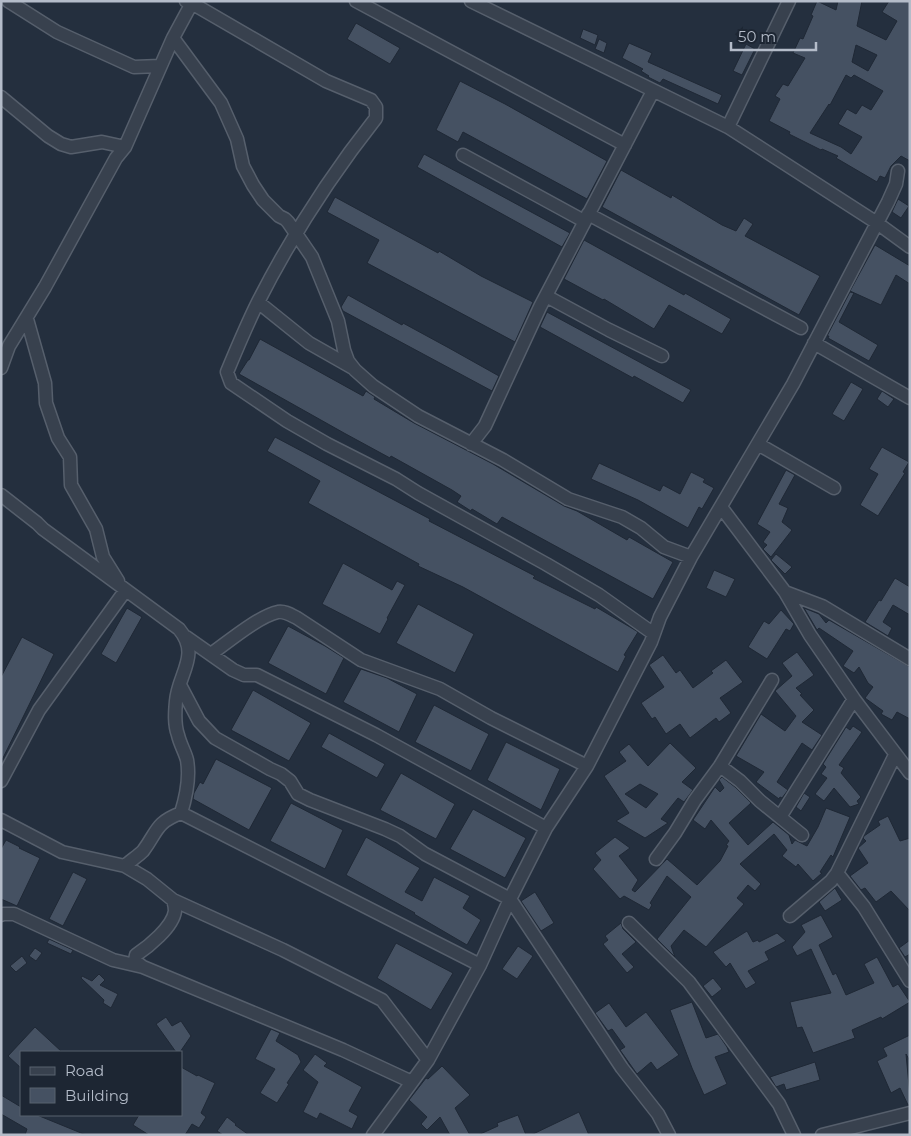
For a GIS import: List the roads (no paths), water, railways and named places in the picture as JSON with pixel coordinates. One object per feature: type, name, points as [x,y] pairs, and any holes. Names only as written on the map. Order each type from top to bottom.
[{"type":"street","points":[[8,1],[57,32],[134,67],[160,66]]},
{"type":"street","points":[[356,1],[625,144]]},
{"type":"street","points":[[471,1],[728,127],[877,223],[910,247]]},
{"type":"street","points":[[728,127],[789,1]]},
{"type":"street","points":[[1,368],[10,346],[27,319],[116,158],[125,147],[190,2],[326,81],[371,100],[376,107],[376,118],[336,171],[296,234],[258,302],[227,372],[231,383],[311,435],[396,479],[599,595],[654,634]]},
{"type":"street","points":[[173,38],[221,103],[237,139],[243,166],[253,185],[263,200],[288,222],[312,257],[338,321],[348,361],[355,370],[373,386],[418,416],[503,460],[568,498],[622,517],[641,528],[664,547],[691,557]]},
{"type":"street","points":[[471,444],[485,426],[546,296],[653,91]]},
{"type":"street","points":[[1,97],[48,136],[61,144],[71,147],[102,142],[125,147]]},
{"type":"street","points":[[463,155],[801,328]]},
{"type":"street","points":[[373,1135],[428,1060],[480,965],[510,899],[546,828],[586,766],[654,634],[660,617],[691,557],[793,384],[877,223],[896,184],[898,171]]},
{"type":"street","points":[[546,296],[662,356]]},
{"type":"street","points":[[258,302],[309,343],[355,370]]},
{"type":"street","points":[[27,319],[45,383],[46,403],[58,438],[70,457],[72,485],[96,529],[103,557],[126,591]]},
{"type":"street","points":[[814,343],[910,398]]},
{"type":"street","points":[[758,444],[834,488]]},
{"type":"street","points":[[1,495],[37,522],[43,529],[179,629],[186,637],[233,670],[244,675],[257,675],[376,734],[546,828]]},
{"type":"street","points":[[721,507],[785,592],[810,635],[854,699],[910,773]]},
{"type":"street","points":[[1,781],[39,710],[126,591]]},
{"type":"street","points":[[785,592],[822,606],[910,659]]},
{"type":"street","points":[[211,654],[268,616],[286,612],[360,660],[440,689],[491,718],[586,766]]},
{"type":"street","points":[[182,813],[188,774],[187,760],[175,724],[176,698],[189,656],[186,637]]},
{"type":"street","points":[[656,859],[720,766],[772,680]]},
{"type":"street","points":[[180,685],[199,721],[215,738],[281,774],[290,781],[298,794],[400,836],[425,854],[510,899],[622,1068],[658,1114],[668,1135]]},
{"type":"street","points":[[780,817],[854,699]]},
{"type":"street","points":[[790,916],[831,881],[837,873],[896,754]]},
{"type":"street","points":[[720,766],[802,835]]},
{"type":"street","points":[[125,866],[142,851],[156,828],[182,813],[480,965]]},
{"type":"street","points":[[1,820],[62,852],[125,866],[147,879],[173,900],[282,950],[382,1000],[428,1060]]},
{"type":"street","points":[[837,873],[864,908],[910,982]]},
{"type":"street","points":[[143,968],[134,958],[168,925],[175,912],[173,900]]},
{"type":"street","points":[[1,915],[14,914],[114,960],[143,968],[343,1050],[412,1082]]},
{"type":"street","points":[[629,923],[689,982],[779,1104],[794,1135]]},
{"type":"street","points":[[822,1135],[910,1113]]}]
